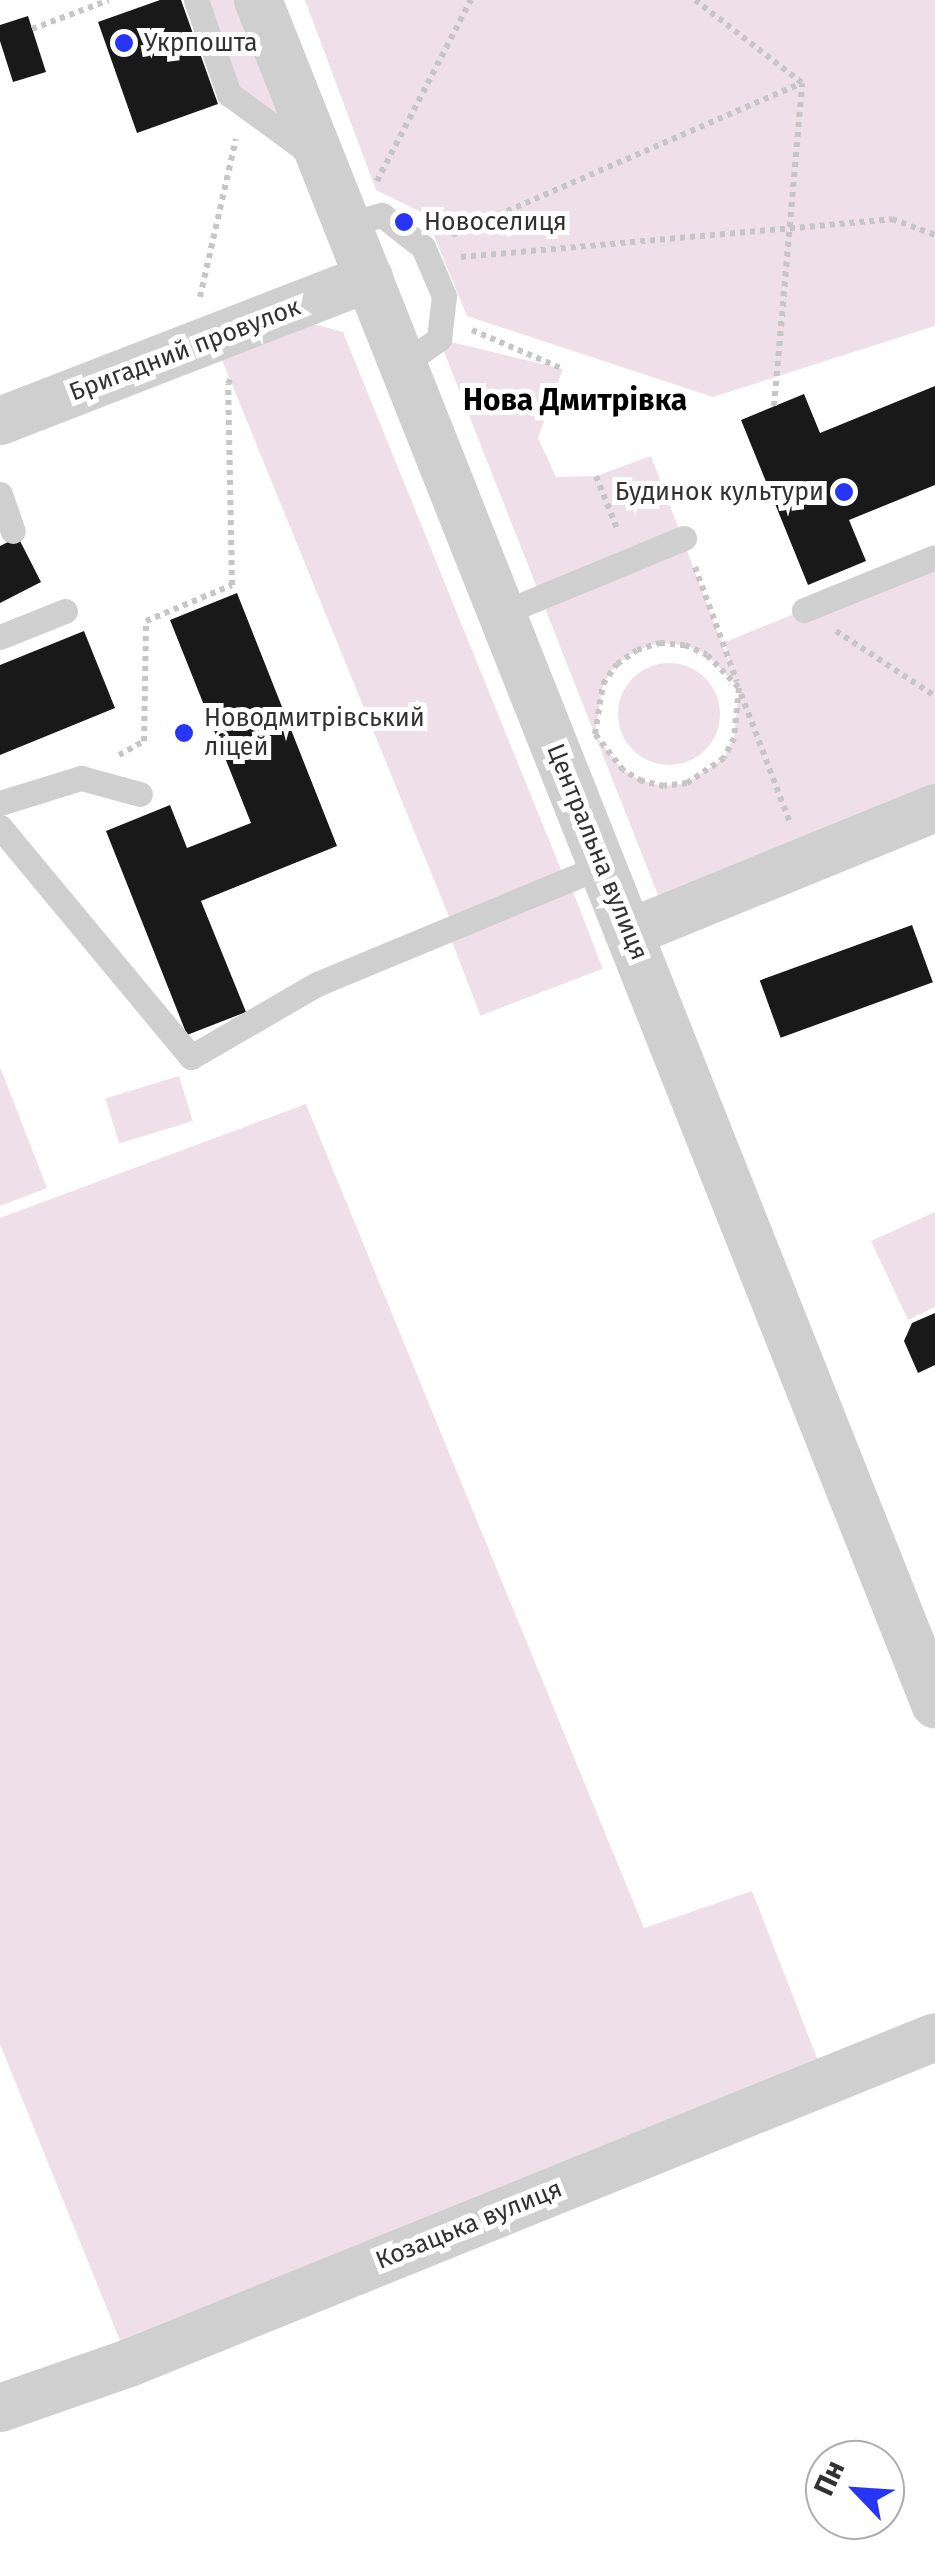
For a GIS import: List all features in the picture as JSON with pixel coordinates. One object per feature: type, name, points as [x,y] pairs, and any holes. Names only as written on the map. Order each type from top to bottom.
[{"type":"street","name":"Центральна вулиця","points":[[258,0],[322,162],[360,207],[369,278],[935,1704]]},
{"type":"street","name":"Бригадний провулок","points":[[0,421],[369,278]]},
{"type":"street","points":[[629,933],[935,808]]},
{"type":"street","name":"Козацька вулиця","points":[[0,2408],[129,2362],[935,2037]]},
{"type":"lane","points":[[196,0],[229,94],[322,162]]},
{"type":"lane","points":[[360,207],[382,215],[426,253],[444,296],[439,338],[403,364]]},
{"type":"lane","points":[[0,494],[13,530]]},
{"type":"lane","points":[[502,613],[684,538]]},
{"type":"lane","points":[[804,610],[935,557]]},
{"type":"lane","points":[[0,637],[65,611]]},
{"type":"lane","points":[[0,803],[81,778],[140,794]]},
{"type":"lane","points":[[0,827],[191,1057],[316,984],[602,866]]},
{"type":"path","points":[[32,29],[109,0]]},
{"type":"path","points":[[360,207],[471,0]]},
{"type":"path","points":[[695,0],[802,83]]},
{"type":"path","points":[[774,406],[802,83]]},
{"type":"path","points":[[426,253],[802,83]]},
{"type":"path","points":[[176,354],[205,287],[224,182],[246,106]]},
{"type":"path","points":[[426,253],[892,219],[935,235]]},
{"type":"path","points":[[444,319],[563,369]]},
{"type":"path","points":[[81,778],[144,741],[146,621],[232,585],[228,384],[259,321]]},
{"type":"path","points":[[596,476],[629,560]]},
{"type":"path","points":[[684,538],[804,861]]},
{"type":"path","points":[[804,610],[935,696]]},
{"type":"path","points":[[660,643],[685,645],[707,655],[739,688],[734,738],[724,758],[707,774],[687,783],[664,786],[642,781],[623,770],[594,734],[603,684],[617,664],[637,650],[660,643]]},
{"type":"shaded area","points":[[196,0],[258,0],[323,162],[229,94]]},
{"type":"shaded area","points":[[305,0],[935,0],[935,326],[713,397],[467,316],[425,214],[376,190]]},
{"type":"shaded area","points":[[298,320],[343,332],[564,877],[452,924],[220,355]]},
{"type":"shaded area","points":[[439,339],[563,369],[538,438],[556,477],[596,476],[651,456],[730,664],[725,642],[935,557],[935,808],[667,918]],"holes":[[[660,643],[685,645],[707,655],[739,688],[734,738],[724,758],[687,783],[664,786],[642,781],[623,770],[595,735],[603,684],[617,664],[637,650]]]},
{"type":"shaded area","points":[[669,663],[689,667],[705,678],[716,694],[720,714],[716,734],[705,750],[689,761],[669,765],[649,761],[633,750],[622,734],[618,714],[622,694],[633,678],[649,667]]},
{"type":"shaded area","points":[[569,881],[603,969],[480,1016],[447,928]]},
{"type":"shaded area","points":[[0,1067],[47,1188],[0,1206]]},
{"type":"shaded area","points":[[179,1076],[193,1121],[119,1143],[105,1099]]},
{"type":"shaded area","points":[[306,1104],[644,1928],[752,1891],[826,2081],[129,2363],[0,2044],[0,1218]]},
{"type":"shaded area","points":[[935,1212],[935,1307],[908,1320],[871,1241]]},
{"type":"building","points":[[160,0],[181,0],[218,104],[137,133],[98,22]]},
{"type":"building","points":[[28,16],[46,72],[13,82],[0,41],[0,25]]},
{"type":"building","name":"Будинок культури","points":[[935,386],[935,485],[849,520],[866,561],[808,585],[741,420],[804,394],[820,433]]},
{"type":"building","points":[[18,537],[41,582],[0,603],[0,546]]},
{"type":"building","points":[[237,593],[337,846],[201,901],[246,1012],[187,1035],[106,831],[170,805],[187,848],[251,823],[170,620]]},
{"type":"building","points":[[84,631],[115,708],[0,755],[0,665]]},
{"type":"building","points":[[912,925],[933,982],[781,1038],[760,980]]},
{"type":"building","points":[[935,1313],[935,1365],[918,1373],[904,1341],[912,1323]]},
{"type":"place","name":"Укрпошта","points":[[124,43]]},
{"type":"place","name":"Новоселиця","points":[[404,222]]},
{"type":"place","name":"Будинок культури","points":[[844,492]]},
{"type":"place","name":"Новодмитрівський ліцей","points":[[184,733]]},
{"type":"district","name":"Нова Дмитрівка","points":[[575,400]]}]
